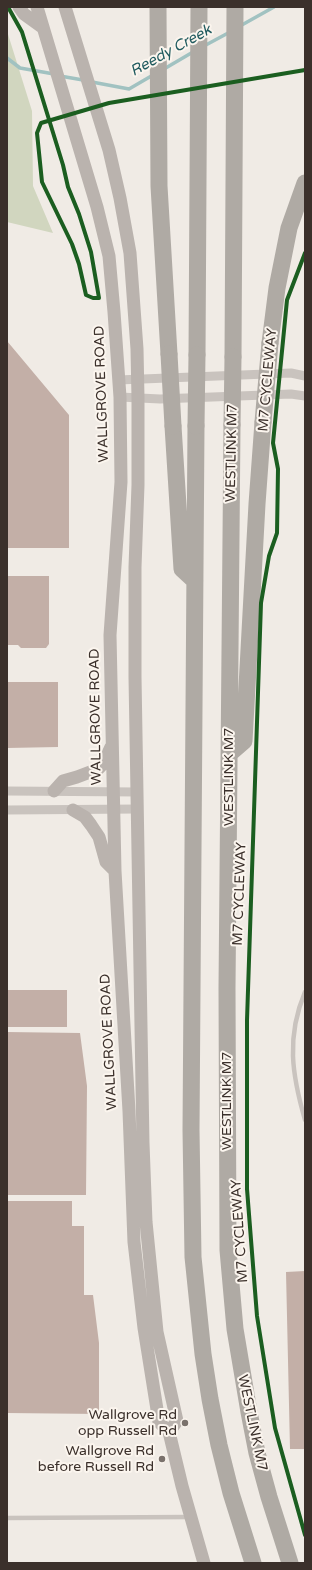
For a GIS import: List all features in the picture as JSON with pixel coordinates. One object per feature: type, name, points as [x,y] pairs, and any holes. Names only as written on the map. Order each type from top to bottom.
[{"type":"highway","points":[[158,7],[159,186],[182,569],[195,581]]},
{"type":"highway","points":[[199,7],[191,1122],[193,1257],[203,1354],[212,1406],[231,1493],[252,1563]]},
{"type":"highway","name":"WESTLINK M7","points":[[235,7],[226,1116],[227,1223],[230,1276],[240,1364],[257,1453],[290,1563]]},
{"type":"highway","points":[[229,754],[244,741],[256,512],[270,343],[277,288],[289,228],[305,183]]},
{"type":"main road","points":[[19,7],[24,14],[42,26]]},
{"type":"main road","name":"WALLGROVE ROAD","points":[[37,7],[83,158],[109,256],[120,397],[121,482],[110,622],[113,810],[137,1269],[144,1328],[159,1422],[169,1432],[190,1517],[204,1563]]},
{"type":"main road","points":[[67,13],[109,150],[120,198],[130,253],[137,349],[138,485],[135,567],[135,647],[143,1143],[146,1222],[158,1332],[177,1421],[169,1432]]},
{"type":"main road","points":[[54,791],[63,781],[77,778],[98,769],[103,764],[112,745]]},
{"type":"main road","points":[[73,810],[85,818],[91,825],[98,837],[106,862],[115,871]]},
{"type":"street","points":[[118,380],[291,373],[305,376]]},
{"type":"street","points":[[120,397],[160,399],[291,394],[305,396]]},
{"type":"street","points":[[7,791],[138,792]]},
{"type":"street","points":[[7,810],[138,809]]},
{"type":"lane","points":[[305,992],[295,1019],[292,1060],[298,1096],[305,1120]]},
{"type":"lane","points":[[7,1518],[190,1517]]},
{"type":"green space","points":[[7,31],[32,111],[33,186],[53,233],[7,222]]},
{"type":"building","points":[[7,341],[69,415],[69,548],[7,548]]},
{"type":"building","points":[[7,576],[49,576],[49,644],[46,648],[21,648],[18,645],[7,645]]},
{"type":"building","points":[[7,682],[58,682],[58,747],[7,748]]},
{"type":"building","points":[[7,990],[67,990],[67,1027],[7,1027]]},
{"type":"building","points":[[7,1032],[80,1033],[87,1086],[86,1195],[7,1195]]},
{"type":"building","points":[[7,1201],[72,1201],[72,1226],[84,1226],[84,1295],[93,1295],[99,1343],[99,1414],[7,1413]]},
{"type":"building","points":[[305,1271],[305,1449],[290,1449],[286,1272]]},
{"type":"waterway","name":"Reedy Creek","points":[[240,26],[274,7]]},
{"type":"waterway","name":"Reedy Creek","points":[[204,46],[230,32]]},
{"type":"waterway","name":"Reedy Creek","points":[[164,69],[193,52]]},
{"type":"waterway","name":"Reedy Creek","points":[[7,58],[20,68],[54,74]]},
{"type":"waterway","name":"Reedy Creek","points":[[92,82],[129,89],[153,75]]},
{"type":"waterway","name":"Reedy Creek","points":[[60,76],[83,80]]},
{"type":"cycle path","points":[[8,7],[22,32],[63,165],[68,187],[79,214],[91,252],[99,298],[93,298],[86,295],[79,264],[72,244],[42,182],[37,133],[41,123],[109,103],[305,70]]},
{"type":"cycle path","name":"M7 CYCLEWAY","points":[[305,253],[287,300],[273,443],[278,469],[277,533],[269,556],[261,603],[247,1020],[247,1189],[257,1316],[275,1428],[305,1535]]},
{"type":"place","name":"Wallgrove Rd opp Russell Rd","points":[[185,1423]]},
{"type":"place","name":"Wallgrove Rd before Russell Rd","points":[[162,1459]]}]
